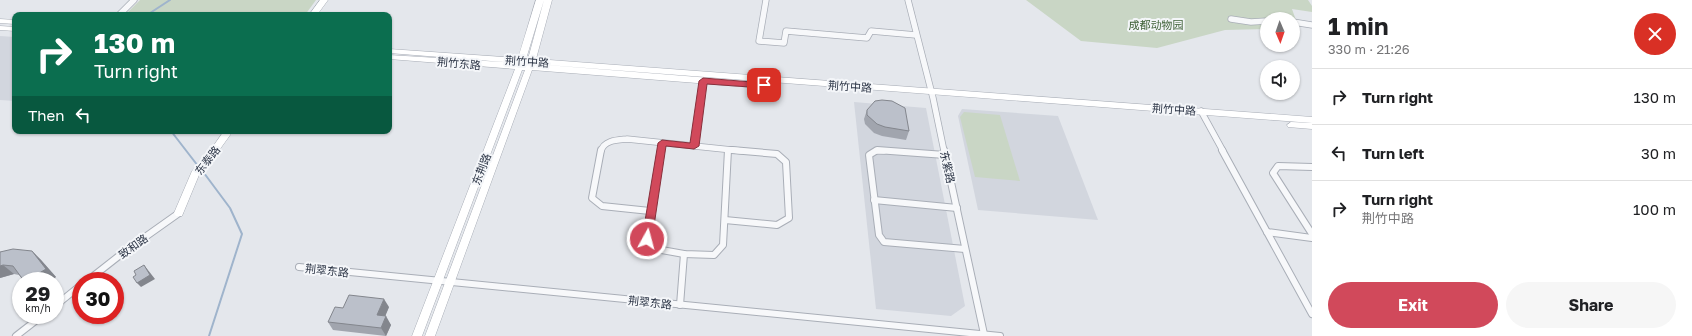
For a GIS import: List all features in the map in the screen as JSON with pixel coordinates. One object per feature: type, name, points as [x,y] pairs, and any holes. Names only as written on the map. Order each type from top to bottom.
[{"type":"main road","points":[[315,12],[324,0]]},
{"type":"main road","name":"东荆路","points":[[417,336],[520,64],[540,0]]},
{"type":"main road","name":"东荆路","points":[[430,336],[530,65],[548,0]]},
{"type":"main road","points":[[0,21],[12,22]]},
{"type":"main road","points":[[0,28],[12,29]]},
{"type":"main road","name":"荆竹中路","points":[[392,51],[520,64]]},
{"type":"main road","name":"荆竹东路","points":[[392,57],[530,65]]},
{"type":"main road","name":"荆竹中路","points":[[530,65],[703,81],[932,95]]},
{"type":"main road","name":"荆竹中路","points":[[530,65],[1203,115],[1312,126]]},
{"type":"main road","name":"荆竹中路","points":[[1203,115],[1312,120]]},
{"type":"main road","name":"东泰路","points":[[179,213],[195,173],[227,134]]},
{"type":"street","points":[[122,12],[134,0]]},
{"type":"street","points":[[766,0],[759,41],[784,43],[786,31],[867,38],[871,31],[916,35]]},
{"type":"street","name":"东紫路","points":[[908,0],[946,155],[984,334]]},
{"type":"street","points":[[1231,19],[1252,22],[1260,21]]},
{"type":"street","points":[[1300,23],[1312,25]]},
{"type":"street","points":[[694,146],[703,81]]},
{"type":"street","points":[[1203,115],[1312,314]]},
{"type":"street","points":[[650,211],[602,206],[592,198],[601,148],[605,143],[616,140],[662,143],[777,154],[783,158],[786,162],[789,218],[777,225],[725,220]]},
{"type":"street","points":[[662,143],[650,211],[647,239],[656,249],[684,254],[714,255],[723,245],[728,150]]},
{"type":"street","points":[[946,155],[877,150],[869,155],[879,235],[884,242],[965,249]]},
{"type":"street","points":[[1312,167],[1278,166],[1274,169],[1273,173],[1312,234]]},
{"type":"street","points":[[874,200],[957,208]]},
{"type":"street","name":"致和路","points":[[98,272],[179,213]]},
{"type":"street","points":[[1267,232],[1312,238]]},
{"type":"street","points":[[680,305],[684,254]]},
{"type":"street","name":"荆翠东路","points":[[299,267],[450,281],[972,335],[984,334],[1000,336]]},
{"type":"street","points":[[64,299],[72,293]]},
{"type":"street","points":[[16,336],[31,324]]},
{"type":"shaded area","points":[[0,36],[12,37],[12,101],[0,100]]},
{"type":"shaded area","points":[[854,102],[926,108],[965,306],[951,316],[876,309]]},
{"type":"shaded area","points":[[962,109],[1058,116],[1098,220],[978,210],[958,116]]},
{"type":"green space","points":[[140,0],[316,0],[307,12],[128,12]]},
{"type":"green space","name":"成都动物园","points":[[1026,0],[1308,0],[1312,6],[1312,12],[1292,9],[1293,12],[1260,12],[1260,29],[1225,30],[1157,48],[1081,41]]},
{"type":"green space","points":[[964,112],[1000,115],[1020,181],[975,177],[960,117]]},
{"type":"building","points":[[875,101],[892,101],[905,108],[909,131],[885,127],[877,124],[867,115],[867,110]]},
{"type":"building","points":[[13,249],[32,251],[46,269],[41,272],[17,272],[13,266],[0,266],[0,252]]},
{"type":"building","points":[[144,265],[150,275],[137,283],[133,277],[136,275],[134,271]]},
{"type":"building","points":[[349,295],[384,299],[377,315],[386,316],[381,328],[328,322],[335,307],[343,308]]},
{"type":"waterway","points":[[152,12],[170,0]]},
{"type":"waterway","points":[[173,134],[198,166]]},
{"type":"waterway","points":[[201,169],[230,208],[242,234],[209,336]]},
{"type":"route","points":[[647,239],[650,211],[662,143],[694,146],[703,81],[764,85]]}]
